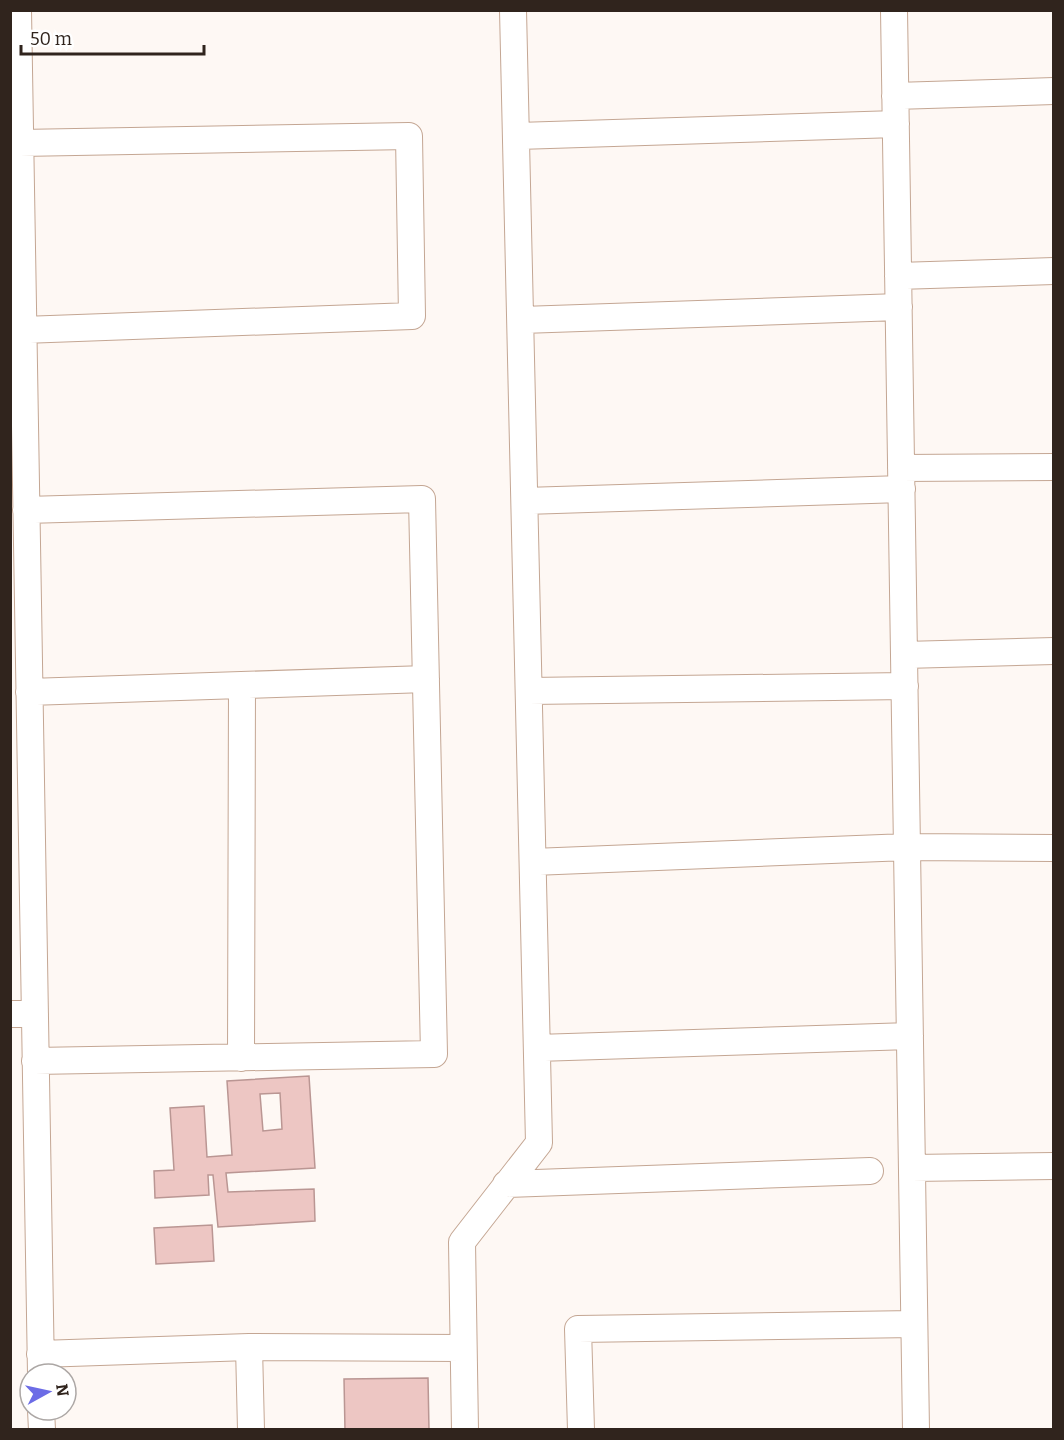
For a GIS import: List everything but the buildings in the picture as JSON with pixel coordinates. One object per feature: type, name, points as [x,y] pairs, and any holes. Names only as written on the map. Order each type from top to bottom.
[{"type":"street","points":[[18,10],[26,510],[19,604],[29,692],[22,1014],[35,1061],[40,1362]]},
{"type":"street","points":[[465,1430],[462,1242],[538,1143],[518,136],[513,10]]},
{"type":"street","points":[[894,10],[916,1430]]},
{"type":"street","points":[[896,96],[1053,91]]},
{"type":"street","points":[[518,136],[896,124]]},
{"type":"street","points":[[20,143],[408,136],[412,316],[23,330]]},
{"type":"street","points":[[898,276],[1053,271]]},
{"type":"street","points":[[522,320],[899,307]]},
{"type":"street","points":[[525,501],[901,479],[1053,467]]},
{"type":"street","points":[[26,510],[422,499],[434,1054],[35,1061]]},
{"type":"street","points":[[904,655],[1053,651]]},
{"type":"street","points":[[29,692],[426,679]]},
{"type":"street","points":[[241,1058],[242,685]]},
{"type":"street","points":[[530,691],[905,686]]},
{"type":"street","points":[[533,862],[907,847],[1053,848]]},
{"type":"street","points":[[537,1048],[910,1036]]},
{"type":"street","points":[[912,1168],[1053,1166]]},
{"type":"street","points":[[506,1184],[870,1172]]},
{"type":"street","points":[[581,1430],[578,1329],[914,1324]]},
{"type":"street","points":[[65,1362],[249,1347],[463,1348]]},
{"type":"street","points":[[249,1347],[251,1430]]}]
